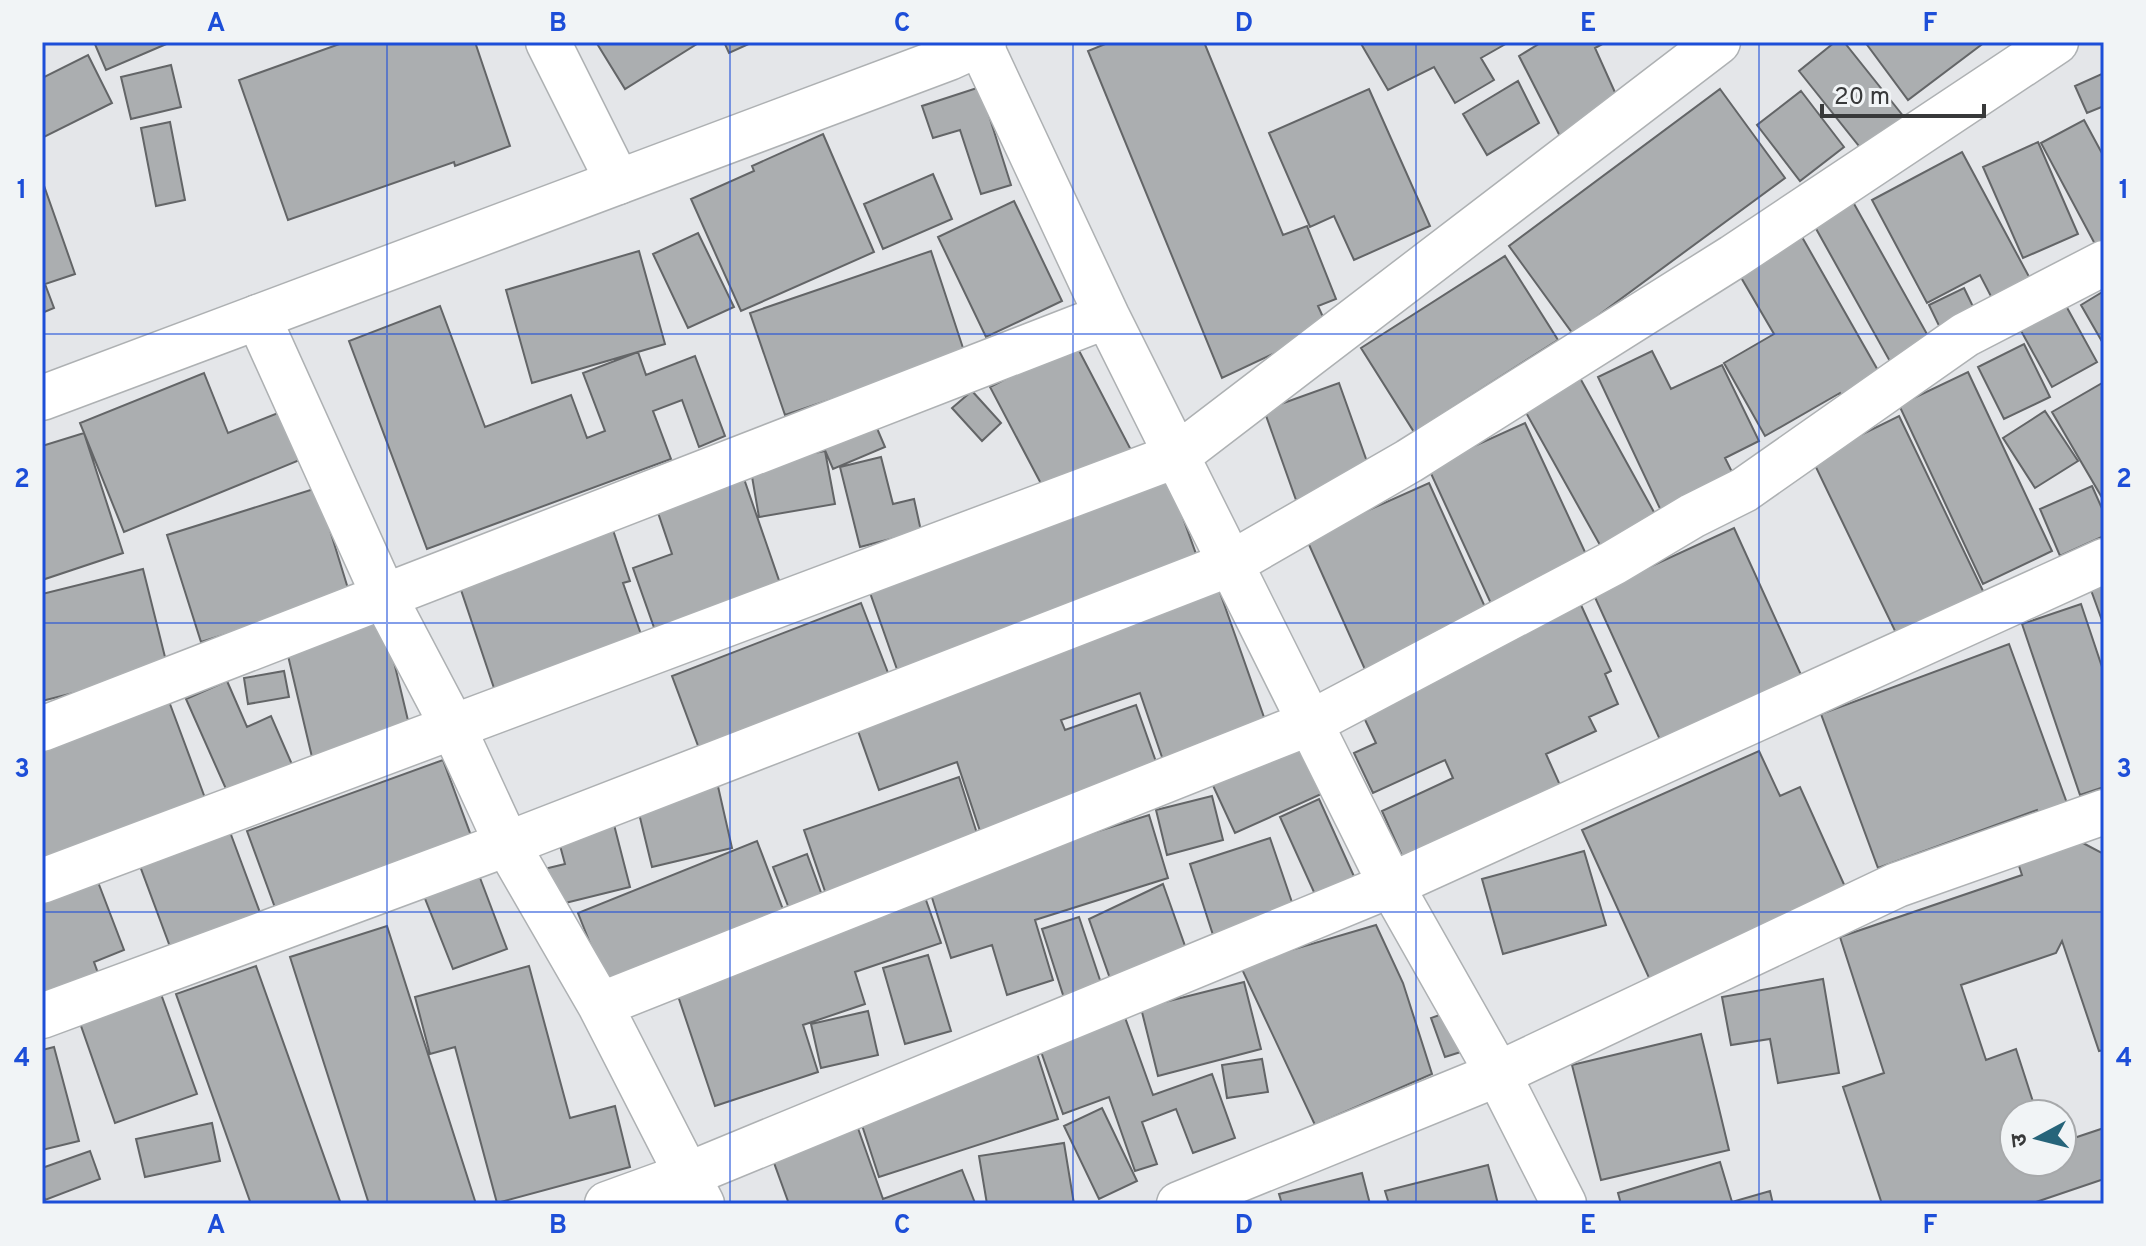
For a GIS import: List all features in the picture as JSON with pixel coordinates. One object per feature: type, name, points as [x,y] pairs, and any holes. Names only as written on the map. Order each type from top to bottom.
[{"type":"street","points":[[548,42],[618,182]]},
{"type":"street","points":[[42,881],[1178,455],[1718,42]]},
{"type":"street","points":[[42,1016],[507,844],[1230,564],[1409,461],[1720,266],[2056,42]]},
{"type":"street","points":[[42,398],[981,43],[1107,316],[1391,885],[1498,1074],[1564,1204]]},
{"type":"street","points":[[600,1005],[1310,723],[1744,490],[1965,335],[2104,263]]},
{"type":"street","points":[[42,729],[1107,316]]},
{"type":"street","points":[[258,317],[384,596],[453,727],[507,844],[600,1005],[695,1190]]},
{"type":"street","points":[[607,1204],[695,1190],[1391,885],[2104,561]]},
{"type":"street","points":[[1179,1204],[1498,1074],[1897,885],[2104,812]]},
{"type":"building","points":[[94,42],[171,42],[106,70]]},
{"type":"building","points":[[345,42],[475,42],[510,146],[455,166],[454,162],[288,220],[239,80]]},
{"type":"building","points":[[596,42],[700,42],[625,89]]},
{"type":"building","points":[[724,42],[753,42],[729,53]]},
{"type":"building","points":[[1110,42],[1204,42],[1283,235],[1307,226],[1336,299],[1318,306],[1328,328],[1222,378],[1088,51]]},
{"type":"building","points":[[1360,42],[1509,42],[1481,58],[1494,80],[1455,103],[1434,67],[1388,90]]},
{"type":"building","points":[[1542,42],[1606,42],[1595,48],[1622,108],[1566,148],[1519,56]]},
{"type":"building","points":[[1835,42],[1844,42],[1904,117],[1863,151],[1799,71]]},
{"type":"building","points":[[1865,42],[1985,42],[1908,100]]},
{"type":"building","points":[[88,55],[112,103],[42,138],[42,78]]},
{"type":"building","points":[[171,65],[181,107],[131,119],[121,77]]},
{"type":"building","points":[[2104,73],[2104,106],[2087,113],[2075,86]]},
{"type":"building","points":[[1518,81],[1539,123],[1487,155],[1463,114]]},
{"type":"building","points":[[980,87],[1011,185],[981,194],[960,130],[933,138],[922,106]]},
{"type":"building","points":[[1369,89],[1430,226],[1354,260],[1334,216],[1310,227],[1269,133]]},
{"type":"building","points":[[1720,89],[1785,178],[1573,334],[1509,246]]},
{"type":"building","points":[[1801,91],[1844,147],[1800,181],[1757,125]]},
{"type":"building","points":[[2084,120],[2104,157],[2104,242],[2096,246],[2041,143]]},
{"type":"building","points":[[170,122],[185,200],[156,206],[141,128]]},
{"type":"building","points":[[823,134],[874,252],[741,311],[691,199],[754,171],[752,166]]},
{"type":"building","points":[[2038,142],[2078,234],[2023,258],[1983,167]]},
{"type":"building","points":[[1962,152],[2034,286],[1996,306],[1980,275],[1927,303],[1872,200]]},
{"type":"building","points":[[933,174],[952,219],[883,249],[864,204]]},
{"type":"building","points":[[42,180],[75,274],[45,284],[54,308],[42,313]]},
{"type":"building","points":[[1014,201],[1062,301],[986,337],[938,237]]},
{"type":"building","points":[[1853,202],[1932,343],[1892,365],[1814,225]]},
{"type":"building","points":[[698,233],[734,307],[688,328],[653,254]]},
{"type":"building","points":[[1802,237],[1880,374],[1765,436],[1724,363],[1774,334],[1739,274]]},
{"type":"building","points":[[639,251],[665,344],[532,383],[506,290]]},
{"type":"building","points":[[931,251],[965,354],[785,415],[750,313]]},
{"type":"building","points":[[1505,256],[1558,340],[1414,432],[1361,348]]},
{"type":"building","points":[[1964,288],[1979,319],[1944,336],[1929,305]]},
{"type":"building","points":[[2104,291],[2104,345],[2081,305]]},
{"type":"building","points":[[2065,304],[2097,362],[2052,387],[2020,329]]},
{"type":"building","points":[[440,306],[485,427],[571,395],[587,438],[605,431],[583,373],[638,352],[646,375],[695,356],[725,436],[699,447],[682,400],[653,411],[671,459],[427,549],[349,341]]},
{"type":"building","points":[[1075,343],[1131,450],[1047,495],[990,387]]},
{"type":"building","points":[[2024,344],[2050,397],[2004,419],[1978,367]]},
{"type":"building","points":[[1652,351],[1671,389],[1722,365],[1759,441],[1725,458],[1737,482],[1664,517],[1598,377]]},
{"type":"building","points":[[1968,372],[2052,551],[1983,584],[1899,405]]},
{"type":"building","points":[[204,373],[228,433],[288,409],[307,457],[124,532],[80,423]]},
{"type":"building","points":[[1580,378],[1660,523],[1605,554],[1524,409]]},
{"type":"building","points":[[2104,382],[2104,501],[2052,412]]},
{"type":"building","points":[[1339,383],[1371,473],[1296,500],[1264,410]]},
{"type":"building","points":[[972,391],[1001,423],[982,441],[952,408]]},
{"type":"building","points":[[2045,411],[2078,461],[2035,488],[2003,438]]},
{"type":"building","points":[[1899,416],[1984,593],[1897,635],[1812,459]]},
{"type":"building","points":[[873,419],[885,447],[833,469],[821,441]]},
{"type":"building","points":[[1525,423],[1591,565],[1494,610],[1428,467]]},
{"type":"building","points":[[84,433],[123,553],[42,580],[42,446]]},
{"type":"building","points":[[825,451],[835,504],[759,517],[750,465]]},
{"type":"building","points":[[881,457],[893,504],[914,499],[921,531],[860,547],[840,467]]},
{"type":"building","points":[[1165,468],[1200,565],[899,675],[868,587]]},
{"type":"building","points":[[742,473],[783,592],[657,636],[633,568],[672,554],[655,504]]},
{"type":"building","points":[[1429,483],[1490,618],[1367,674],[1306,538]]},
{"type":"building","points":[[2092,486],[2104,513],[2104,536],[2060,556],[2040,509]]},
{"type":"building","points":[[317,488],[350,595],[201,642],[167,535]]},
{"type":"building","points":[[611,524],[630,581],[623,583],[644,643],[496,694],[457,578]]},
{"type":"building","points":[[1734,528],[1802,677],[1661,742],[1593,593]]},
{"type":"building","points":[[143,569],[168,669],[42,701],[42,594]]},
{"type":"building","points":[[2104,572],[2104,626],[2087,579]]},
{"type":"building","points":[[1217,584],[1266,723],[1163,760],[1140,693],[1061,720],[1065,730],[1136,705],[1161,776],[983,840],[957,762],[879,790],[852,714]]},
{"type":"building","points":[[861,603],[890,678],[700,751],[672,676]]},
{"type":"building","points":[[2081,604],[2104,673],[2104,787],[2080,795],[2022,624]]},
{"type":"building","points":[[1581,605],[1611,671],[1605,674],[1618,704],[1589,717],[1596,731],[1546,754],[1564,794],[1407,867],[1382,811],[1453,778],[1445,760],[1373,793],[1354,753],[1376,743],[1359,707]]},
{"type":"building","points":[[384,620],[411,733],[312,757],[285,643]]},
{"type":"building","points":[[2009,644],[2072,817],[2044,828],[2037,810],[1878,868],[1821,714]]},
{"type":"building","points":[[284,671],[289,697],[248,704],[244,678]]},
{"type":"building","points":[[227,681],[247,727],[271,716],[294,769],[230,798],[186,699]]},
{"type":"building","points":[[167,696],[208,806],[42,860],[42,745]]},
{"type":"building","points":[[1303,734],[1328,791],[1235,833],[1209,777]]},
{"type":"building","points":[[1759,751],[1780,796],[1800,787],[1847,891],[1650,980],[1582,830]]},
{"type":"building","points":[[443,760],[473,841],[277,913],[247,831]]},
{"type":"building","points":[[959,777],[981,846],[827,897],[804,830]]},
{"type":"building","points":[[717,782],[732,848],[652,867],[636,801]]},
{"type":"building","points":[[1212,796],[1223,840],[1167,855],[1156,810]]},
{"type":"building","points":[[1319,799],[1357,883],[1318,901],[1280,817]]},
{"type":"building","points":[[611,813],[630,887],[549,907],[540,870],[565,864],[555,827]]},
{"type":"building","points":[[1149,815],[1168,878],[1035,920],[1053,980],[1007,995],[992,945],[951,958],[928,885]]},
{"type":"building","points":[[230,832],[262,918],[172,952],[140,866]]},
{"type":"building","points":[[1270,838],[1295,911],[1214,938],[1190,864]]},
{"type":"building","points":[[757,841],[787,920],[609,991],[578,913]]},
{"type":"building","points":[[2081,842],[2104,854],[2104,1050],[2099,1051],[2062,941],[2056,953],[1961,985],[1986,1060],[2016,1049],[2032,1098],[1998,1098],[1998,1178],[2078,1178],[2078,1137],[2104,1128],[2104,1179],[2030,1204],[1882,1204],[1843,1087],[1884,1073],[1840,937],[2022,875],[2018,863]]},
{"type":"building","points":[[1584,851],[1606,925],[1503,954],[1482,879]]},
{"type":"building","points":[[807,854],[823,898],[790,911],[773,867]]},
{"type":"building","points":[[477,870],[507,949],[453,969],[422,891]]},
{"type":"building","points":[[98,882],[124,950],[94,962],[99,976],[42,997],[42,903]]},
{"type":"building","points":[[920,883],[941,943],[855,972],[865,1004],[803,1025],[818,1072],[715,1106],[673,981]]},
{"type":"building","points":[[1163,884],[1190,960],[1113,987],[1089,919]]},
{"type":"building","points":[[1079,917],[1102,986],[1064,998],[1042,929]]},
{"type":"building","points":[[1376,925],[1403,983],[1432,1074],[1315,1125],[1240,965]]},
{"type":"building","points":[[387,926],[476,1204],[369,1204],[290,957]]},
{"type":"building","points":[[928,955],[951,1031],[905,1044],[883,968]]},
{"type":"building","points":[[256,966],[341,1204],[251,1204],[176,994]]},
{"type":"building","points":[[529,966],[570,1118],[615,1106],[630,1167],[497,1203],[455,1047],[430,1054],[415,997]]},
{"type":"building","points":[[1823,979],[1839,1073],[1778,1083],[1770,1039],[1731,1045],[1722,997]]},
{"type":"building","points":[[1244,982],[1261,1049],[1158,1076],[1141,1008]]},
{"type":"building","points":[[161,994],[197,1094],[115,1123],[80,1023]]},
{"type":"building","points":[[1453,1010],[1467,1050],[1445,1057],[1431,1018]]},
{"type":"building","points":[[868,1011],[878,1055],[821,1068],[811,1024]]},
{"type":"building","points":[[1123,1012],[1153,1095],[1212,1074],[1235,1138],[1193,1153],[1176,1109],[1142,1122],[1157,1164],[1135,1171],[1109,1097],[1063,1114],[1038,1043]]},
{"type":"building","points":[[1701,1034],[1729,1150],[1601,1180],[1572,1065]]},
{"type":"building","points":[[1033,1041],[1058,1119],[879,1177],[854,1101]]},
{"type":"building","points":[[54,1047],[79,1141],[42,1150],[42,1050]]},
{"type":"building","points":[[1262,1059],[1268,1092],[1227,1098],[1222,1065]]},
{"type":"building","points":[[1102,1108],[1137,1181],[1099,1199],[1064,1126]]},
{"type":"building","points":[[854,1117],[883,1199],[962,1170],[975,1203],[789,1204],[769,1149]]},
{"type":"building","points":[[212,1123],[220,1161],[145,1177],[136,1139]]},
{"type":"building","points":[[1064,1143],[1074,1204],[987,1204],[979,1156]]},
{"type":"building","points":[[90,1151],[100,1179],[45,1200],[42,1168]]},
{"type":"building","points":[[1720,1162],[1732,1202],[1770,1191],[1773,1204],[1621,1204],[1618,1193]]},
{"type":"building","points":[[1488,1165],[1498,1204],[1389,1204],[1385,1191]]},
{"type":"building","points":[[1362,1173],[1370,1204],[1282,1204],[1279,1194]]}]
